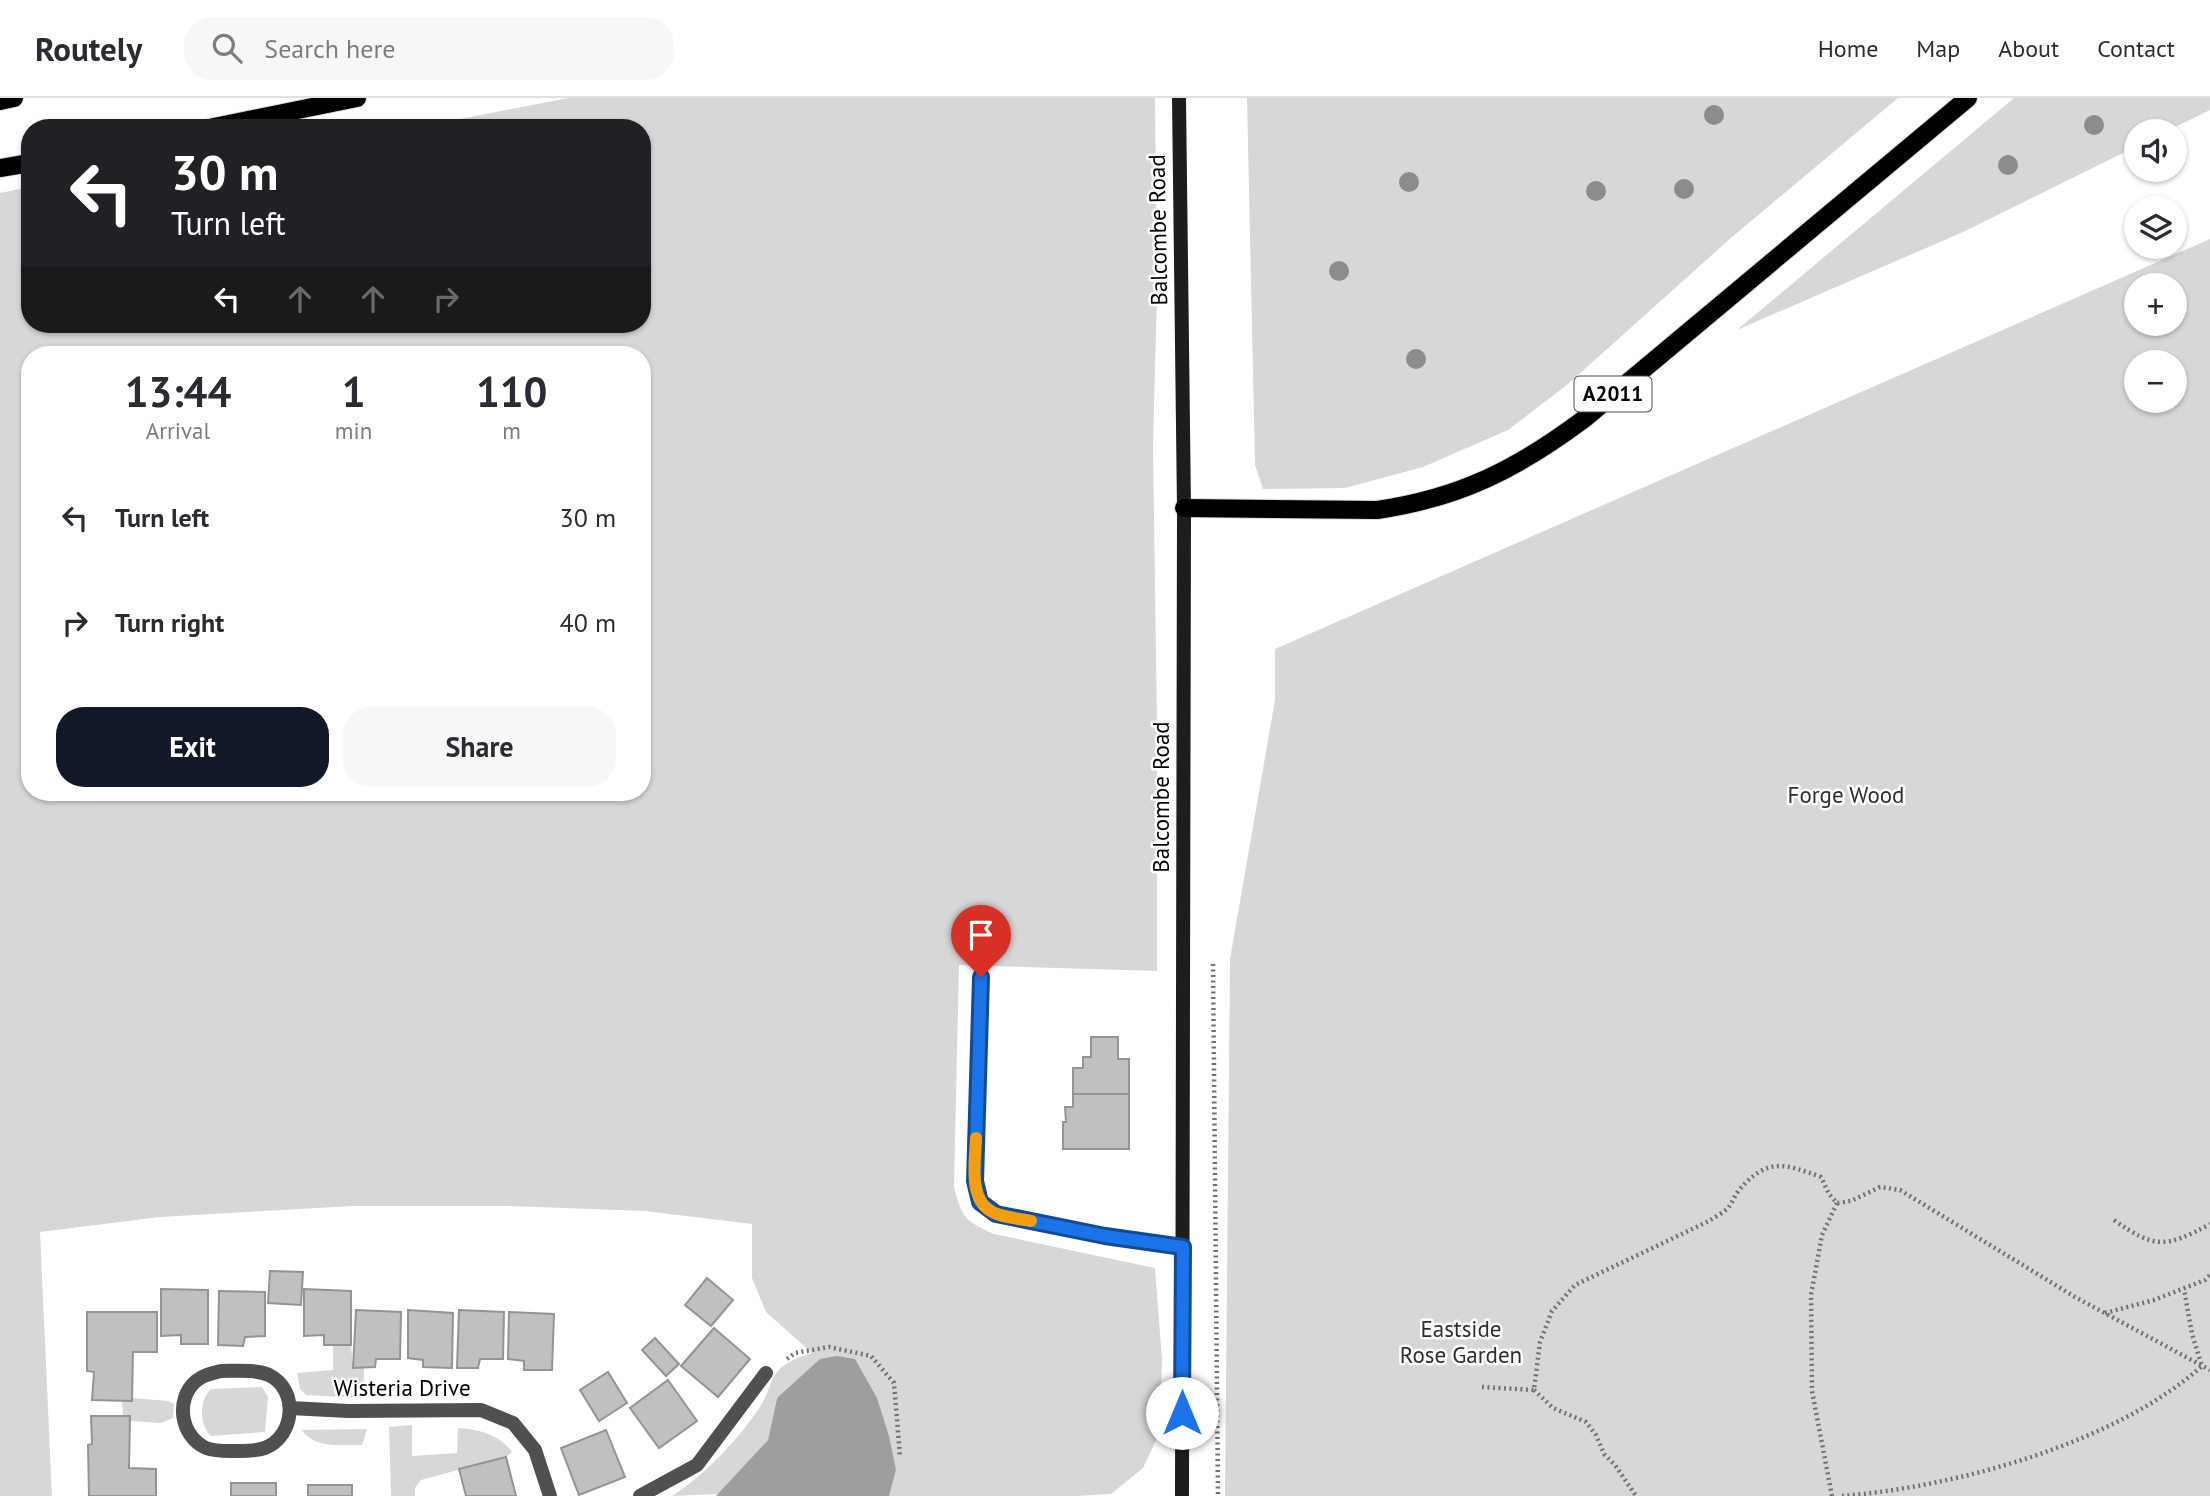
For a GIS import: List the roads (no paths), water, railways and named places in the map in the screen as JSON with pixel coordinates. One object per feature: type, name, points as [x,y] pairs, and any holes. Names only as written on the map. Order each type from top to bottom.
[{"type":"main road","points":[[0,101],[14,98]]},
{"type":"main road","points":[[253,119],[357,98]]},
{"type":"main road","name":"Balcombe Road","points":[[1179,98],[1184,508],[1182,1496]]},
{"type":"main road","name":"A2011","points":[[1184,508],[1377,510],[1441,497],[1494,476],[1546,447],[1584,419],[1968,98]]},
{"type":"main road","points":[[0,168],[21,164]]},
{"type":"street","points":[[981,977],[975,1181],[980,1202],[996,1214],[1105,1236],[1183,1247]]},
{"type":"street","points":[[221,1371],[260,1372],[271,1376],[288,1396],[290,1409],[288,1423],[282,1435],[272,1445],[259,1450],[219,1452],[193,1439],[182,1414],[188,1389],[208,1373],[221,1371]]},
{"type":"street","points":[[640,1496],[697,1465],[766,1373]]},
{"type":"street","name":"Wisteria Drive","points":[[290,1409],[481,1410],[513,1423],[536,1450],[550,1496]]},
{"type":"park label","name":"Forge Wood","points":[[1846,795]]},
{"type":"park label","name":"Eastside Rose Garden","points":[[1461,1342]]}]
